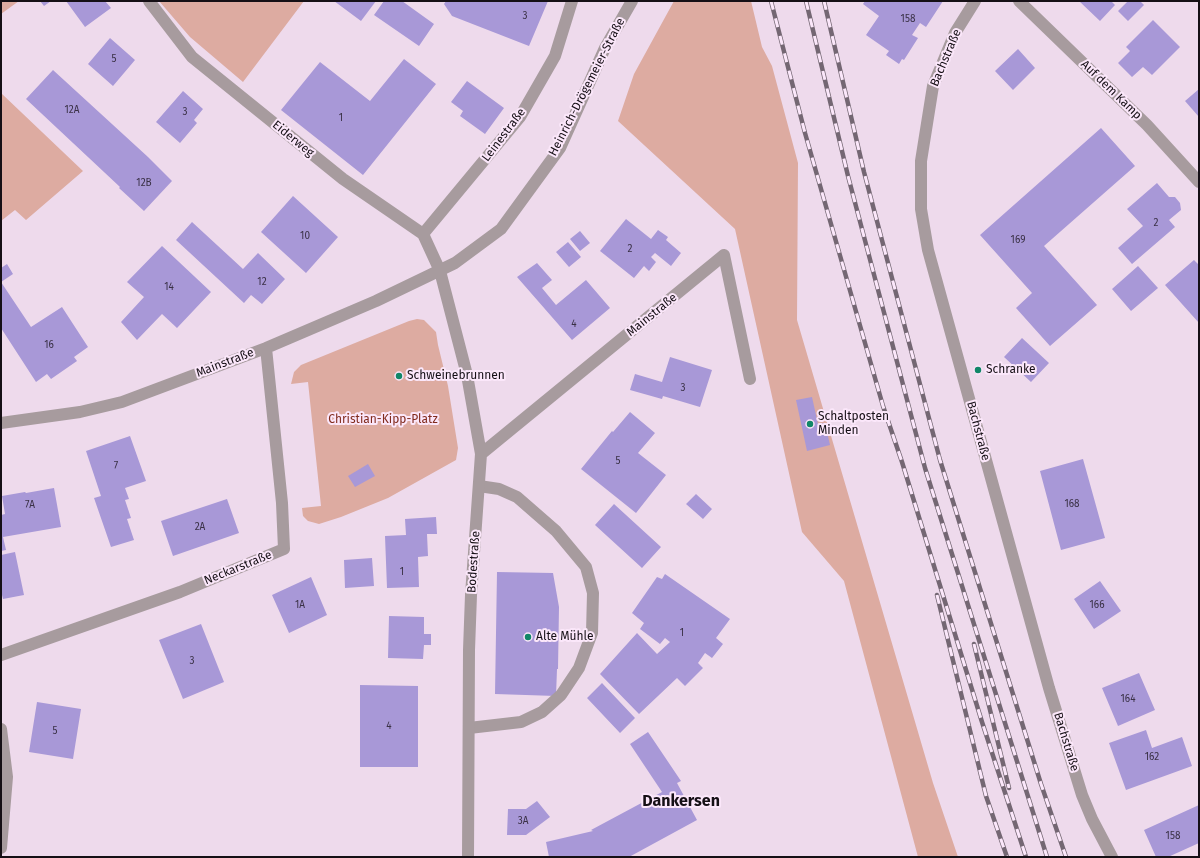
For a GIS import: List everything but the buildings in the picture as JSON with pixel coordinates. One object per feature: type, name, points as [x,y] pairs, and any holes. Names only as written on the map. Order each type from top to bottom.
[{"type":"street","name":"Eiderweg","points":[[149,1],[192,57],[344,179],[423,234]]},
{"type":"street","name":"Leinestraße","points":[[423,234],[520,117],[555,56],[572,1]]},
{"type":"street","name":"Heinrich-Drögemeier-Straße","points":[[440,271],[455,263],[502,229],[560,148],[605,48],[632,1]]},
{"type":"street","name":"Bachstraße","points":[[975,1],[955,33],[933,86],[921,162],[921,209],[928,250],[1049,688],[1082,795],[1092,819],[1112,857]]},
{"type":"street","name":"Auf dem Kamp","points":[[1019,1],[1147,125],[1199,182]]},
{"type":"street","points":[[423,234],[440,271]]},
{"type":"street","name":"Mainstraße","points":[[481,454],[724,255],[750,379]]},
{"type":"street","name":"Mainstraße","points":[[1,423],[80,412],[122,402],[266,348],[376,301],[440,271]]},
{"type":"street","name":"Bodestraße","points":[[440,271],[467,375],[481,454],[469,642],[468,857]]},
{"type":"street","name":"Neckarstraße","points":[[1,655],[180,592],[284,549],[282,503],[266,348]]},
{"type":"street","points":[[469,728],[521,722],[542,712],[561,695],[579,668],[592,633],[593,593],[586,567],[556,531],[517,497],[499,489],[479,486]]},
{"type":"street","points":[[1,729],[7,777],[1,848]]},
{"type":"green space","points":[[1,1],[19,1],[1,14]]},
{"type":"green space","points":[[159,1],[304,1],[243,82],[190,37]]},
{"type":"green space","points":[[674,1],[751,1],[762,47],[772,66],[798,163],[797,320],[933,783],[958,857],[918,857],[844,581],[802,532],[735,229],[618,121],[634,74]]},
{"type":"green space","points":[[1,93],[83,171],[26,220],[15,210],[1,221]]},
{"type":"green space","name":"Christian-Kipp-Platz","points":[[417,319],[424,320],[436,332],[448,386],[458,448],[456,460],[388,498],[341,517],[319,524],[308,521],[303,516],[302,508],[321,506],[308,382],[291,384],[294,372],[301,365]]},
{"type":"railway","points":[[771,1],[805,133],[883,406],[1026,857]]},
{"type":"railway","points":[[806,1],[848,176],[925,468],[1047,857]]},
{"type":"railway","points":[[824,1],[864,172],[940,460],[1041,784],[1066,857]]},
{"type":"railway","points":[[937,595],[986,796],[1007,857]]},
{"type":"railway","points":[[974,644],[1009,788]]},
{"type":"place","name":"Schranke","points":[[978,370]]},
{"type":"place","name":"Schweinebrunnen","points":[[399,376]]},
{"type":"place","name":"Schaltposten Minden","points":[[810,424]]},
{"type":"place","name":"Alte Mühle","points":[[528,637]]},
{"type":"district","name":"Dankersen","points":[[681,802]]}]
